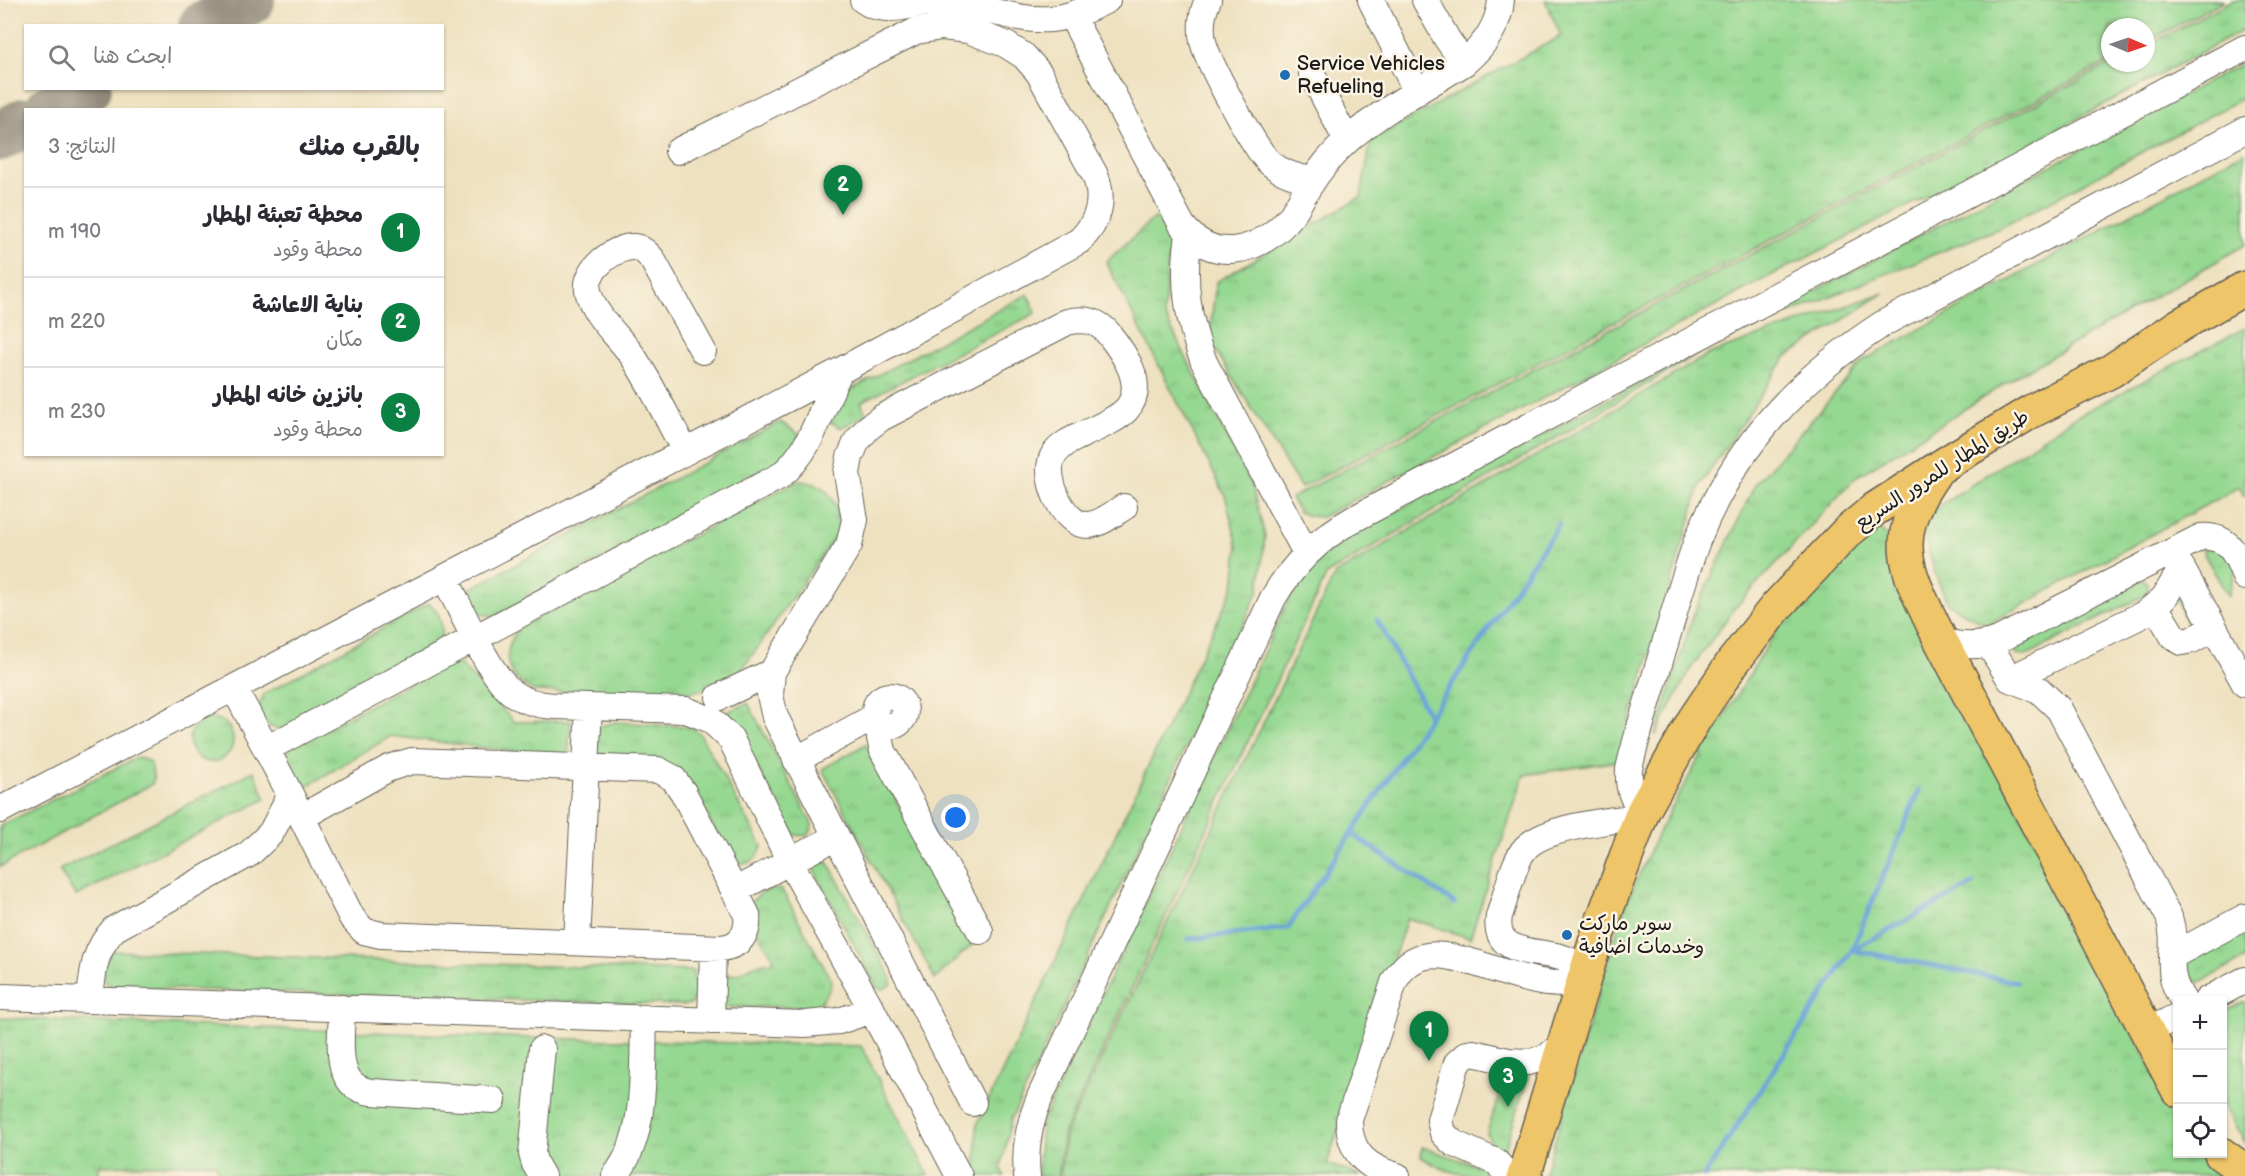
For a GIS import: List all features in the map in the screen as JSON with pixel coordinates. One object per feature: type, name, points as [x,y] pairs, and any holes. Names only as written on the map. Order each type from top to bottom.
[{"type":"main road","points":[[2111,371],[2172,330],[2245,288]]},
{"type":"main road","points":[[2111,371],[2146,361],[2245,312]]},
{"type":"main road","name":"طريق المطار للمرور السريع","points":[[1524,1176],[1562,1045],[1612,894],[1642,814],[1676,750],[1713,691],[1754,634],[1791,590],[1846,533],[1868,515],[1951,460],[2032,411],[2111,371]]},
{"type":"main road","points":[[1951,460],[1938,468],[1916,501],[1905,539],[1906,558],[1911,578],[1941,641],[2173,1081]]},
{"type":"main road","points":[[2227,1158],[2245,1171]]},
{"type":"lane","points":[[863,0],[879,8],[890,9],[938,2],[1032,19],[1052,19],[1071,15],[1107,0]]},
{"type":"lane","points":[[1208,0],[1202,20],[1204,45],[1256,146],[1276,168],[1293,176],[1313,180]]},
{"type":"lane","points":[[1371,0],[1417,92]]},
{"type":"lane","points":[[1425,0],[1447,39],[1464,63]]},
{"type":"lane","points":[[1071,15],[1182,225],[1199,243],[1210,248],[1234,250],[1246,247],[1274,232],[1283,224],[1292,215],[1321,168],[1347,141],[1378,117],[1464,63],[1484,44],[1491,32],[1501,0]]},
{"type":"lane","points":[[0,810],[840,371],[1079,241],[1095,222],[1100,205],[1100,186],[1039,73],[1024,56],[1005,44],[961,28],[929,28],[905,37],[678,151]]},
{"type":"lane","points":[[1027,1176],[1026,1147],[1040,1097],[1273,598],[1306,553],[1336,529],[1352,520],[2245,48]]},
{"type":"lane","points":[[1312,74],[1347,141]]},
{"type":"lane","points":[[1397,1176],[1379,1171],[1361,1158],[1351,1140],[1349,1120],[1394,982],[1403,968],[1418,958],[1437,954],[1549,984],[1571,983],[1585,976],[1567,959],[1522,950],[1506,941],[1498,923],[1499,916],[1523,851],[1543,836],[1642,814],[1629,787],[1629,769],[1698,541],[1715,502],[1735,466],[1759,432],[1787,400],[1833,358],[1884,322],[2245,130]]},
{"type":"lane","points":[[1189,234],[1185,278],[1190,321],[1196,342],[1204,362],[1306,553]]},
{"type":"lane","points":[[685,451],[633,357],[608,328],[590,296],[588,280],[591,272],[603,260],[622,250],[633,247],[644,251],[652,259],[703,351]]},
{"type":"lane","points":[[973,1103],[796,760],[771,706],[772,672],[849,545],[855,520],[848,473],[850,457],[857,441],[881,418],[1067,322],[1085,319],[1093,321],[1107,331],[1132,370],[1135,387],[1131,403],[1119,415],[1070,441],[1056,452],[1049,467],[1050,483],[1069,517],[1080,524],[1098,522],[1124,507]]},
{"type":"lane","points":[[266,749],[780,476],[802,454],[810,440],[823,405],[840,371]]},
{"type":"lane","points":[[1941,641],[1967,646],[1988,643],[2177,560],[2201,537],[2218,538],[2232,548],[2245,577]]},
{"type":"lane","points":[[2010,679],[2146,613],[2171,589],[2177,560]]},
{"type":"lane","points":[[2177,560],[2245,684]]},
{"type":"lane","points":[[445,578],[500,681],[511,692],[525,700],[539,705],[672,708],[699,714],[722,728],[738,751],[790,862],[872,1010],[958,1176]]},
{"type":"lane","points":[[2155,606],[2173,636],[2182,642],[2192,640],[2214,627]]},
{"type":"lane","points":[[1988,643],[2010,679],[2039,690],[2059,709],[2169,917],[2174,936],[2172,978],[2181,996]]},
{"type":"lane","points":[[719,697],[772,672]]},
{"type":"lane","points":[[234,688],[352,918],[364,931],[381,935],[713,948],[736,944],[746,931],[747,915],[683,792],[673,778],[658,770],[412,761],[389,768],[302,817]]},
{"type":"lane","points":[[577,942],[589,707]]},
{"type":"lane","points":[[796,760],[880,720],[883,751],[980,931]]},
{"type":"lane","points":[[90,999],[97,954],[104,940],[114,929],[249,854],[271,833],[279,820],[289,792]]},
{"type":"lane","points":[[734,891],[836,837]]},
{"type":"lane","points":[[2172,956],[2245,917]]},
{"type":"lane","points":[[711,1021],[713,948]]},
{"type":"lane","points":[[2215,996],[2245,980]]},
{"type":"lane","points":[[0,996],[822,1024],[855,1017],[872,1010]]},
{"type":"lane","points":[[342,1008],[343,1071],[354,1086],[362,1091],[493,1100]]},
{"type":"lane","points":[[615,1176],[630,1153],[638,1129],[644,1018]]},
{"type":"lane","points":[[2146,1032],[2173,1018]]},
{"type":"lane","points":[[1509,1176],[1496,1162],[1453,1143],[1443,1133],[1440,1120],[1457,1063],[1467,1054],[1473,1053],[1508,1061],[1527,1062],[1546,1057],[1562,1045]]},
{"type":"lane","points":[[542,1049],[532,1154],[534,1164],[542,1176]]},
{"type":"green space","points":[[1545,0],[2225,0],[2155,37],[2155,18],[2101,18],[2101,66],[1301,488],[1209,340],[1216,282],[1361,197],[1371,140],[1561,36]]},
{"type":"green space","points":[[2233,0],[2245,0],[2245,29],[2023,148],[1772,275],[1322,517],[1299,512],[1291,498],[2101,69],[2101,72],[2155,72],[2155,41]]},
{"type":"green space","points":[[2245,62],[2245,97],[2002,227],[1725,339]]},
{"type":"green space","points":[[2245,151],[2245,245],[2017,376],[1855,478],[1734,609],[1692,667],[1655,736],[1694,613],[1755,485],[1864,360]]},
{"type":"green space","points":[[1155,217],[1170,235],[1164,314],[1252,486],[1265,536],[1259,590],[1011,1120],[1001,1168],[1004,1176],[979,1176],[976,1170],[977,1125],[1234,586],[1238,547],[1225,495],[1106,262]]},
{"type":"green space","points":[[1884,293],[1786,357],[1700,486],[1618,761],[1524,775],[1470,938],[1407,918],[1327,1164],[1361,1176],[1060,1176],[1066,1132],[1335,574],[1711,353]]},
{"type":"green space","points":[[1028,294],[1036,313],[861,402],[866,415],[841,428],[825,419],[830,401]]},
{"type":"green space","points":[[2245,328],[2245,498],[2239,487],[1986,625],[1948,604],[1935,573],[1923,529],[1929,513],[2075,417]]},
{"type":"green space","points":[[1714,344],[1327,574],[1064,1132],[1058,1176],[1038,1176],[1041,1124],[1296,584],[1328,547]]},
{"type":"green space","points":[[780,422],[799,434],[799,453],[495,616],[474,613],[468,590]]},
{"type":"green space","points":[[798,481],[817,485],[830,496],[837,511],[839,531],[749,660],[731,681],[671,696],[534,691],[511,672],[508,664],[509,648],[518,628]]},
{"type":"green space","points":[[1872,522],[1887,537],[1904,586],[2173,1107],[2173,1158],[2205,1158],[2230,1176],[1544,1176],[1624,908],[1659,831],[1709,741],[1787,613]]},
{"type":"green space","points":[[2206,539],[2237,564],[2228,596],[2204,554]]},
{"type":"green space","points":[[2142,580],[2147,583],[2148,590],[2144,596],[2025,656],[2017,655],[2014,649],[2015,641]]},
{"type":"green space","points":[[2180,592],[2198,611],[2190,629],[2176,600]]},
{"type":"green space","points":[[429,603],[440,619],[442,639],[283,730],[268,726],[256,714],[264,694]]},
{"type":"green space","points":[[460,664],[514,722],[571,721],[568,758],[391,736],[307,786],[297,786],[284,773],[288,749],[445,665]]},
{"type":"green space","points":[[748,703],[812,824],[807,836],[794,835],[727,712]]},
{"type":"green space","points":[[211,718],[220,719],[227,724],[232,731],[232,749],[227,756],[220,761],[211,762],[202,761],[195,756],[190,749],[189,740],[190,731],[195,724],[202,719]]},
{"type":"green space","points":[[616,722],[691,727],[700,734],[762,846],[758,855],[748,863],[734,863],[684,777],[608,759],[598,751],[594,738],[601,726]]},
{"type":"green space","points":[[866,744],[973,944],[935,979],[822,769]]},
{"type":"green space","points":[[138,757],[150,762],[154,778],[152,784],[0,867],[0,826]]},
{"type":"green space","points":[[254,771],[266,799],[76,896],[59,870]]},
{"type":"green space","points":[[821,862],[828,862],[892,979],[892,984],[887,988],[877,988],[815,872],[814,866]]},
{"type":"green space","points":[[782,890],[831,980],[830,989],[817,1007],[721,1007],[723,975],[738,974],[752,966],[774,961],[758,931],[750,903],[762,892]]},
{"type":"green space","points":[[2245,930],[2245,959],[2200,982],[2191,980],[2185,974],[2190,959]]},
{"type":"green space","points":[[113,951],[693,971],[697,995],[691,1004],[682,1005],[114,987],[106,984],[104,976],[106,962]]},
{"type":"green space","points":[[2245,1001],[2245,1143],[2227,1111],[2227,1010]]},
{"type":"green space","points":[[0,1018],[498,1037],[861,1046],[929,1176],[221,1176],[215,1163],[99,1166],[99,1176],[0,1176]]},
{"type":"green space","points":[[1530,1072],[1502,1158],[1493,1151],[1487,1132],[1501,1091],[1513,1080]]},
{"type":"green space","points":[[1422,1147],[1493,1171],[1493,1176],[1464,1174],[1439,1167],[1421,1157]]},
{"type":"waterway","points":[[1189,939],[1288,928],[1559,524]]},
{"type":"waterway","points":[[1377,620],[1430,717]]},
{"type":"waterway","points":[[1704,1176],[1852,950],[1919,791]]},
{"type":"waterway","points":[[1352,834],[1454,903]]},
{"type":"waterway","points":[[1852,950],[1973,884]]},
{"type":"waterway","points":[[1852,950],[2017,982]]},
{"type":"taxiway","points":[[207,24],[250,0]]},
{"type":"taxiway","points":[[52,108],[84,90]]},
{"type":"taxiway","points":[[0,136],[24,123]]},
{"type":"place","name":"Service Vehicles Refueling","points":[[1285,75]]},
{"type":"place","name":"بناية الاعاشة","points":[[843,215]]},
{"type":"place","name":"سوبر ماركت وخدمات اضافية","points":[[1567,935]]},
{"type":"place","name":"محطة تعبئة المطار","points":[[1429,1061]]},
{"type":"place","name":"بانزين خانه المطار","points":[[1508,1107]]}]
